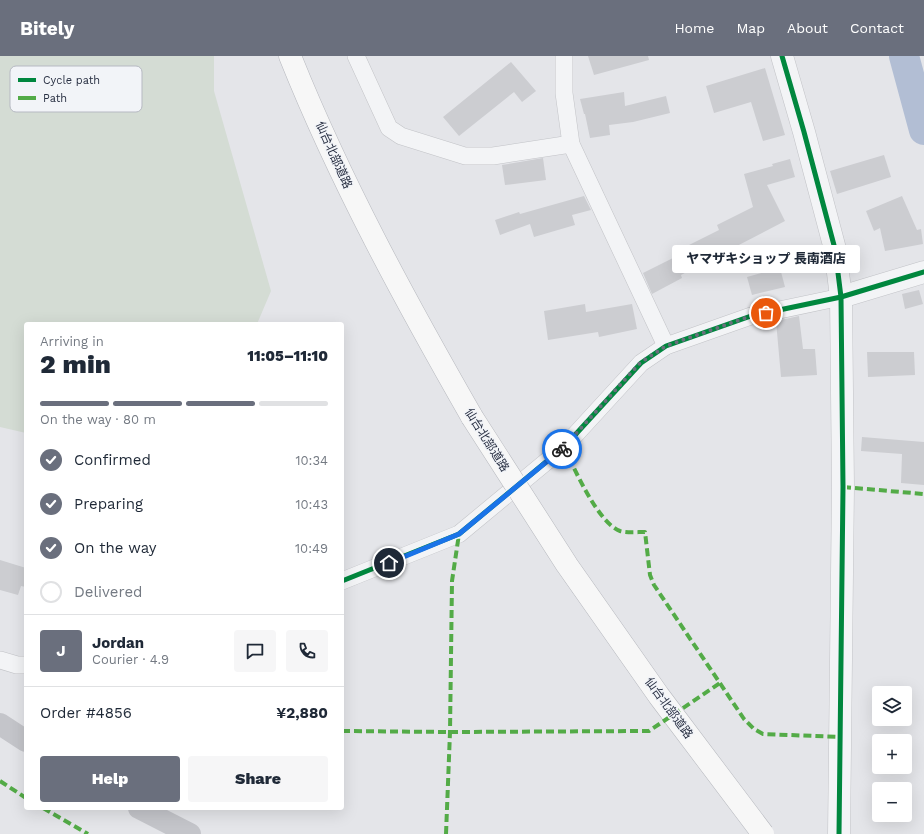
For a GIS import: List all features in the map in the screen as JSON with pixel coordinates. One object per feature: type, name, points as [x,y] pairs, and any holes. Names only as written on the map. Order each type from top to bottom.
[{"type":"highway","name":"仙台北部道路","points":[[290,56],[351,195],[421,328],[472,417],[567,565],[659,696],[763,834]]},
{"type":"main road","points":[[0,724],[24,740]]},
{"type":"main road","points":[[143,810],[190,834]]},
{"type":"street","points":[[356,56],[389,128],[401,136],[465,156],[493,156],[571,144]]},
{"type":"street","points":[[564,56],[564,93],[571,144],[666,346]]},
{"type":"street","points":[[782,56],[835,249],[841,296],[843,487],[839,834]]},
{"type":"street","points":[[344,580],[459,534],[564,447],[640,363],[666,346],[751,316],[841,296],[924,272]]},
{"type":"street","points":[[0,660],[17,665],[24,665]]},
{"type":"shaded area","points":[[0,56],[214,56],[214,91],[271,291],[258,322],[24,322],[24,433],[0,427]]},
{"type":"building","points":[[588,56],[648,56],[649,60],[594,75]]},
{"type":"building","points":[[511,62],[536,91],[522,102],[514,92],[459,136],[443,117]]},
{"type":"building","points":[[765,68],[785,135],[763,141],[751,102],[714,113],[706,86]]},
{"type":"building","points":[[624,92],[625,106],[666,96],[670,113],[633,122],[609,125],[610,135],[590,138],[580,99]]},
{"type":"building","points":[[884,155],[891,177],[837,194],[830,171]]},
{"type":"building","points":[[543,158],[546,180],[505,185],[502,165]]},
{"type":"building","points":[[790,159],[795,177],[767,185],[785,221],[681,275],[682,278],[652,294],[643,273],[677,256],[675,252],[719,230],[717,225],[753,207],[744,174],[773,166],[772,164]]},
{"type":"building","points":[[584,196],[591,210],[572,215],[575,225],[534,237],[530,224],[500,235],[495,220],[519,212],[520,214]]},
{"type":"building","points":[[902,196],[917,230],[921,229],[923,244],[885,251],[880,228],[874,231],[866,211]]},
{"type":"building","points":[[806,253],[809,268],[791,272],[787,257]]},
{"type":"building","points":[[780,268],[785,287],[752,295],[747,277]]},
{"type":"building","points":[[919,290],[923,304],[905,309],[902,294]]},
{"type":"building","points":[[585,304],[586,312],[632,304],[637,329],[599,337],[598,332],[548,340],[544,311]]},
{"type":"building","points":[[799,316],[803,349],[815,349],[817,375],[781,377],[776,321]]},
{"type":"building","points":[[867,352],[914,352],[915,375],[868,377]]},
{"type":"building","points":[[862,437],[924,442],[924,485],[901,483],[902,454],[861,451]]},
{"type":"building","points":[[0,560],[24,567],[24,587],[21,586],[18,595],[0,590]]},
{"type":"waterway","points":[[904,56],[924,130]]},
{"type":"marked path","points":[[564,447],[588,494],[603,517],[612,526],[620,531],[645,532],[650,575],[654,585],[744,719],[754,729],[763,734],[841,737]]},
{"type":"marked path","points":[[843,487],[924,494]]},
{"type":"marked path","points":[[446,834],[450,732],[452,581],[459,534]]},
{"type":"marked path","points":[[344,731],[649,731],[720,683]]},
{"type":"marked path","points":[[0,781],[24,797]]},
{"type":"marked path","points":[[46,810],[88,834]]},
{"type":"cycle path","points":[[782,56],[835,249],[841,297],[843,487],[839,834]]},
{"type":"cycle path","points":[[344,580],[459,534],[564,447],[641,363],[666,346],[751,316],[841,297],[924,272]]},
{"type":"way so far","points":[[562,449],[640,363],[666,346],[751,316],[766,313]]},
{"type":"place","name":"ヤマザキショップ 長南酒店","points":[[766,313]]},
{"type":"route","points":[[389,563],[459,534],[562,449]]}]
